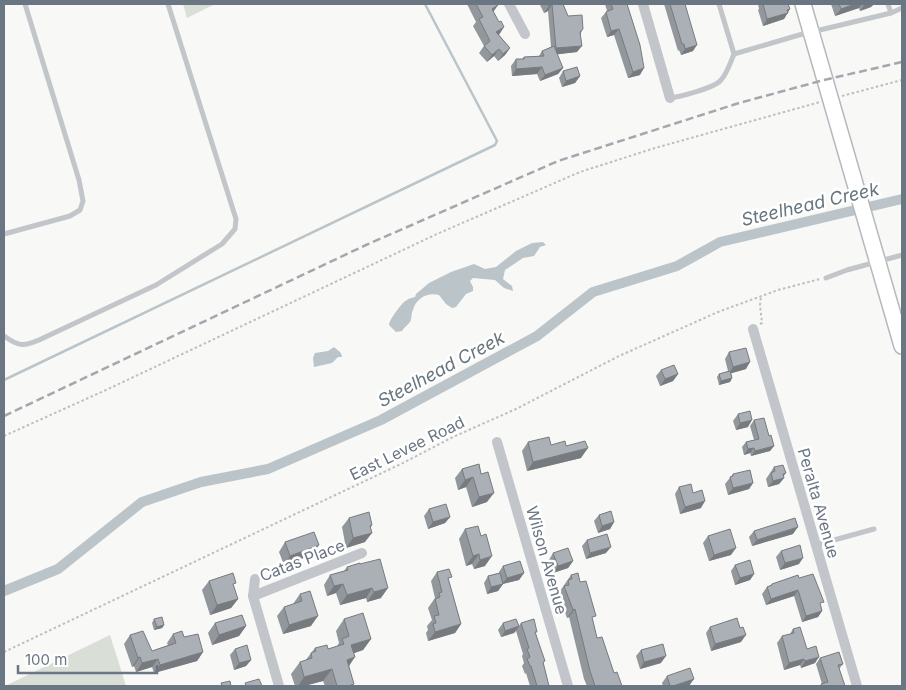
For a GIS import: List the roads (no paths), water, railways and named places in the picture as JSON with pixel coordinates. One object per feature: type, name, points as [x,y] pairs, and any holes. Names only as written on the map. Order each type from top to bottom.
[{"type":"main road","points":[[803,4],[902,346]]},
{"type":"street","points":[[509,4],[525,34]]},
{"type":"street","points":[[643,4],[670,98]]},
{"type":"street","name":"Peralta Avenue","points":[[753,328],[857,686]]},
{"type":"street","name":"Wilson Avenue","points":[[496,442],[568,686]]},
{"type":"street","name":"Catas Place","points":[[253,596],[362,553]]},
{"type":"street","points":[[255,579],[253,596],[279,686]]},
{"type":"lane","points":[[4,234],[70,216],[80,210],[83,201],[25,4]]},
{"type":"lane","points":[[4,336],[14,343],[27,346],[156,285],[222,244],[234,229],[236,219],[168,4]]},
{"type":"lane","points":[[670,98],[680,97],[718,83],[728,71],[734,54],[719,4]]},
{"type":"lane","points":[[888,4],[891,13]]},
{"type":"lane","points":[[734,54],[812,32],[891,13],[902,8]]},
{"type":"lane","points":[[826,278],[902,255]]},
{"type":"lane","points":[[815,546],[874,529]]},
{"type":"waterway","points":[[4,380],[495,145],[497,141],[425,4]]},
{"type":"waterway","name":"Steelhead Creek","points":[[4,591],[58,569],[142,502],[201,482],[268,469],[381,420],[537,336],[593,292],[677,266],[720,242],[902,199]]},
{"type":"railway","points":[[4,416],[366,245],[558,161],[739,103],[824,80],[902,62]]}]
